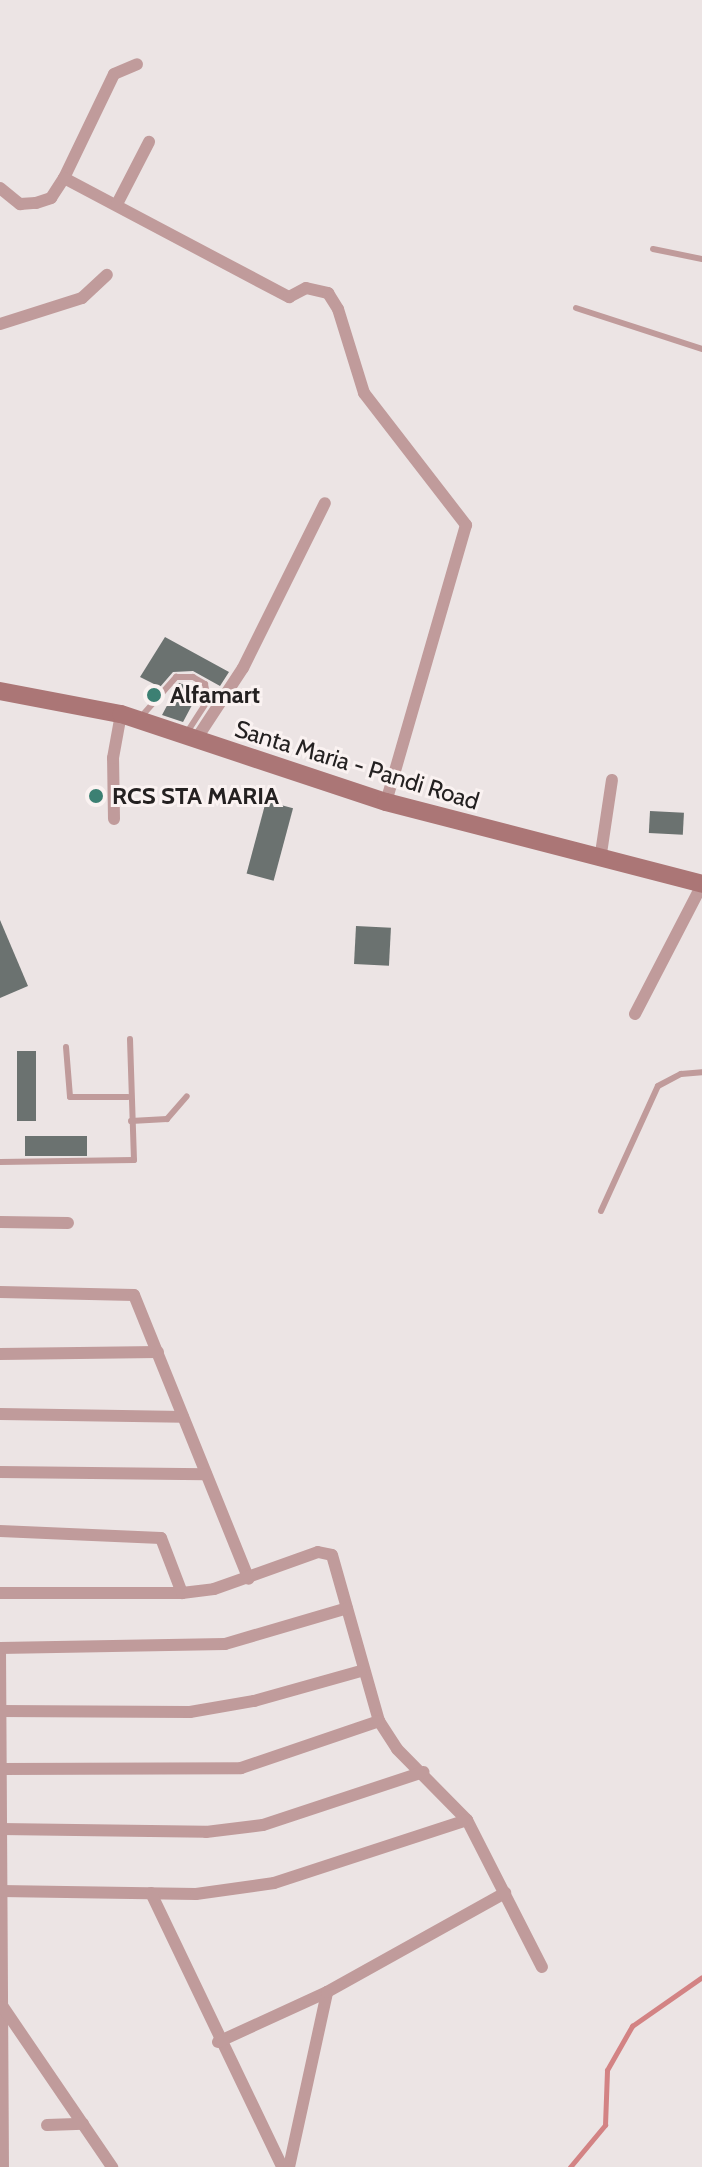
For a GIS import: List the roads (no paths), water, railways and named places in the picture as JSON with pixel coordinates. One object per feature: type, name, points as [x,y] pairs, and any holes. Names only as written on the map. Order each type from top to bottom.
[{"type":"main road","name":"Santa Maria - Pandi Road","points":[[0,691],[130,718],[386,802],[702,884]]},
{"type":"street","points":[[0,188],[20,204],[51,198],[64,178],[114,74],[137,64]]},
{"type":"street","points":[[117,204],[149,142]]},
{"type":"street","points":[[64,178],[289,297],[306,288],[328,293],[349,335],[364,393],[462,515],[464,537],[386,802]]},
{"type":"street","points":[[0,324],[82,298],[107,275]]},
{"type":"street","points":[[190,739],[243,668],[325,503]]},
{"type":"street","points":[[114,819],[113,758],[130,718]]},
{"type":"street","points":[[600,860],[612,780]]},
{"type":"street","points":[[635,1014],[702,884]]},
{"type":"street","points":[[0,1222],[68,1223]]},
{"type":"street","points":[[0,1292],[134,1295],[249,1579]]},
{"type":"street","points":[[0,1354],[158,1352]]},
{"type":"street","points":[[0,1414],[183,1417]]},
{"type":"street","points":[[0,1472],[206,1474]]},
{"type":"street","points":[[0,1531],[161,1538],[182,1593]]},
{"type":"street","points":[[0,1593],[182,1593],[249,1579],[325,1552],[337,1564],[361,1671],[379,1721],[397,1749],[467,1820],[542,1967]]},
{"type":"street","points":[[3,2167],[0,1648],[225,1644],[347,1608]]},
{"type":"street","points":[[0,1711],[190,1712],[254,1701],[361,1671]]},
{"type":"street","points":[[1,1769],[241,1768],[379,1721]]},
{"type":"street","points":[[1,1829],[206,1832],[263,1825],[423,1772]]},
{"type":"street","points":[[1,1891],[196,1894],[274,1883],[467,1820]]},
{"type":"street","points":[[151,1893],[218,2042],[282,2167]]},
{"type":"street","points":[[218,2042],[327,1992],[505,1893]]},
{"type":"street","points":[[289,2167],[327,1992]]},
{"type":"street","points":[[1,2006],[112,2167]]},
{"type":"street","points":[[47,2125],[83,2124]]},
{"type":"lane","points":[[653,249],[702,259]]},
{"type":"lane","points":[[576,308],[702,349]]},
{"type":"lane","points":[[130,718],[176,677],[193,677],[205,684],[208,700],[190,739]]},
{"type":"lane","points":[[0,1162],[131,1162],[136,1156],[128,1097],[130,1039]]},
{"type":"lane","points":[[66,1047],[70,1097],[128,1097]]},
{"type":"lane","points":[[601,1211],[658,1086],[681,1074],[702,1072]]},
{"type":"lane","points":[[131,1121],[167,1119],[187,1096]]},
{"type":"waterway","points":[[570,2167],[605,2125],[607,2070],[632,2026],[702,1977]]},
{"type":"place","name":"Alfamart","points":[[154,695]]},
{"type":"place","name":"RCS STA MARIA","points":[[96,796]]}]
